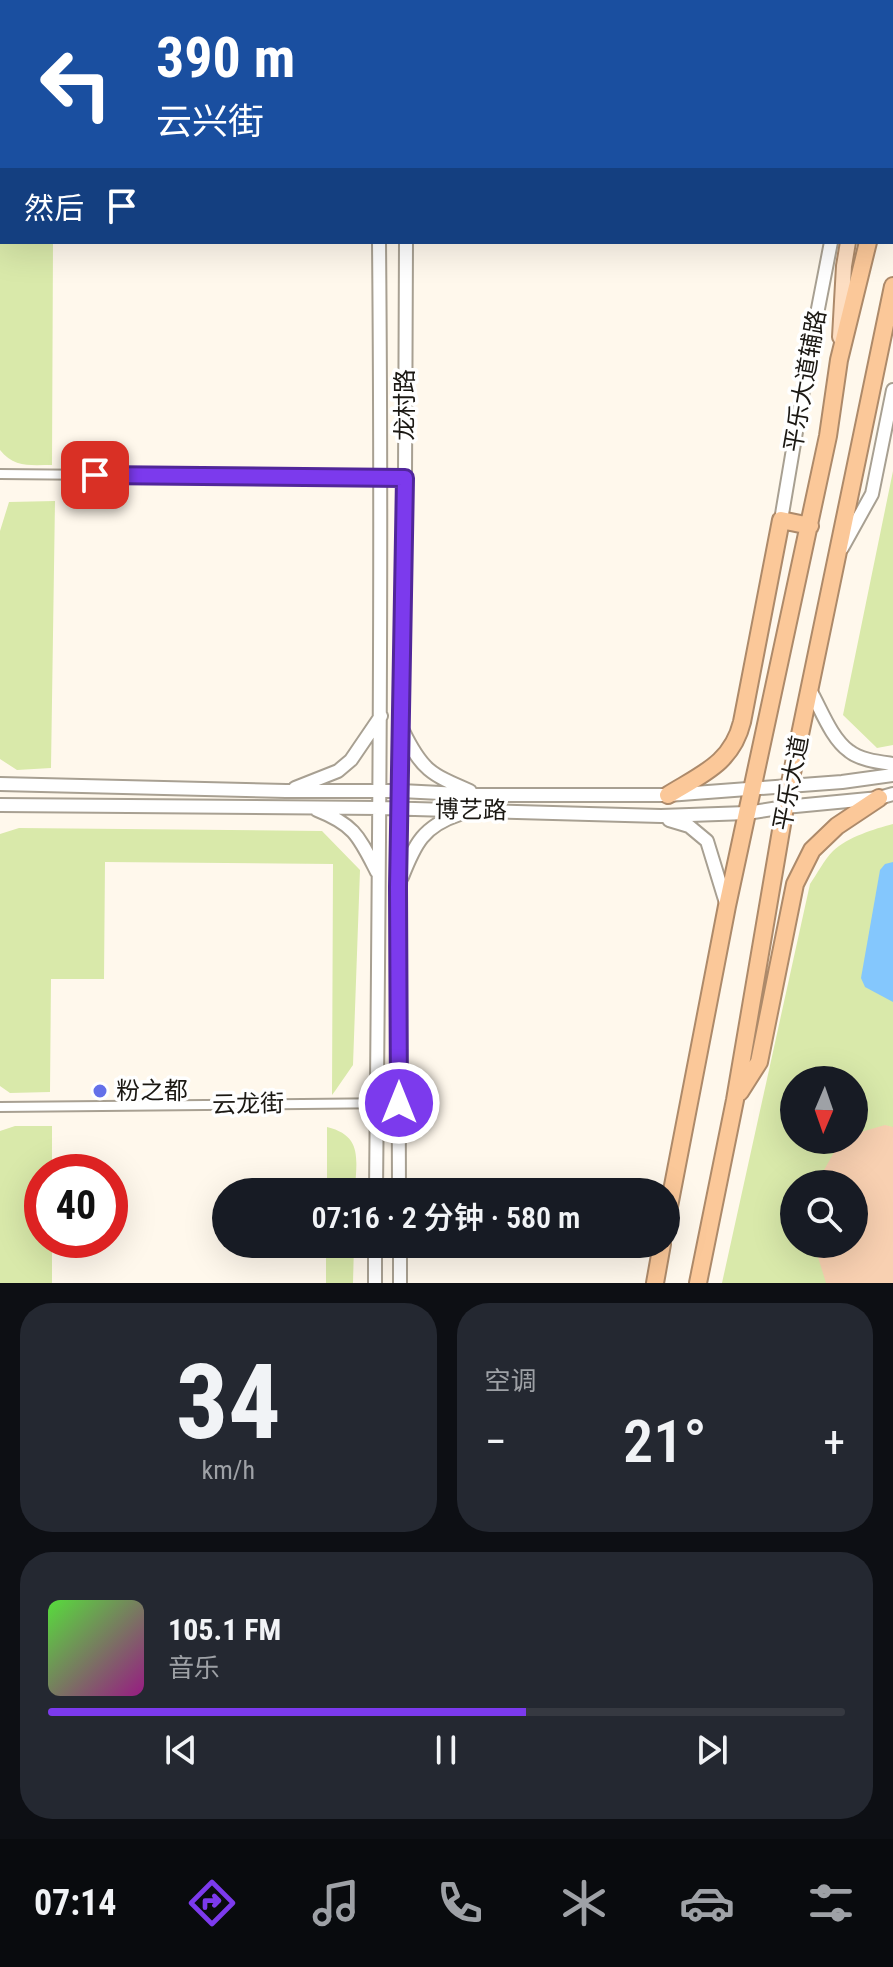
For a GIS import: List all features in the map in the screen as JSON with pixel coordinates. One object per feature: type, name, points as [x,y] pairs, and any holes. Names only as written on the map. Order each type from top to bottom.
[{"type":"highway","points":[[674,1178],[727,906],[810,526],[839,360],[868,244]]},
{"type":"highway","name":"平乐大道","points":[[698,1283],[735,1100],[785,807],[893,286]]},
{"type":"highway","points":[[668,795],[714,766],[732,749],[739,734],[781,520],[810,526]]},
{"type":"highway","points":[[735,1100],[759,1062],[795,884],[812,850],[837,826],[886,796]]},
{"type":"highway","points":[[655,1283],[659,1258]]},
{"type":"main road","name":"龙村路","points":[[376,1178],[382,477],[379,244]]},
{"type":"main road","name":"龙村路","points":[[399,1178],[398,887],[406,244]]},
{"type":"main road","name":"平乐大道辅路","points":[[781,520],[831,244]]},
{"type":"main road","points":[[839,360],[848,244]]},
{"type":"main road","points":[[885,324],[893,299]]},
{"type":"main road","points":[[836,558],[872,494],[893,390]]},
{"type":"main road","points":[[810,690],[835,738],[851,753],[893,764]]},
{"type":"main road","points":[[286,791],[338,771],[351,760],[381,716]]},
{"type":"main road","points":[[401,726],[414,753],[428,770],[480,795]]},
{"type":"main road","name":"博艺路","points":[[0,784],[480,795],[668,795],[842,782],[893,775]]},
{"type":"main road","name":"博艺路","points":[[0,805],[380,808],[654,816],[747,813],[886,796]]},
{"type":"main road","points":[[311,807],[339,818],[353,830],[379,876]]},
{"type":"main road","points":[[398,887],[419,839],[446,818],[472,810]]},
{"type":"main road","points":[[654,816],[689,826],[707,841],[727,906]]},
{"type":"main road","points":[[375,1258],[375,1283]]},
{"type":"main road","points":[[400,1258],[400,1283]]},
{"type":"street","points":[[0,474],[405,478]]},
{"type":"street","name":"云龙街","points":[[0,1107],[399,1103]]},
{"type":"green space","points":[[0,244],[53,244],[52,465],[17,463],[0,450]]},
{"type":"green space","points":[[893,471],[893,745],[877,748],[843,715]]},
{"type":"green space","points":[[55,501],[51,768],[17,770],[0,759],[0,531],[9,502]]},
{"type":"green space","points":[[893,824],[893,1283],[722,1283],[810,884],[833,851],[862,834]]},
{"type":"green space","points":[[19,828],[322,831],[360,870],[353,1065],[332,1095],[333,864],[105,862],[104,979],[51,979],[50,1092],[10,1093],[0,1086],[0,834]]},
{"type":"green space","points":[[15,1126],[52,1126],[52,1154],[24,1154],[24,1258],[52,1258],[52,1283],[0,1283],[0,1131]]},
{"type":"green space","points":[[327,1127],[347,1137],[352,1143],[356,1160],[355,1178],[327,1178]]},
{"type":"green space","points":[[326,1258],[354,1258],[353,1283],[326,1283]]},
{"type":"water","points":[[893,862],[893,1002],[865,987],[861,978],[880,870],[885,864]]},
{"type":"building","points":[[885,1125],[893,1127],[893,1283],[826,1283],[818,1258],[868,1258],[868,1170],[824,1170],[833,1154],[868,1154],[868,1130]]},
{"type":"place","name":"粉之都","points":[[100,1091]]},
{"type":"route","points":[[95,475],[405,478],[398,887],[399,1103]]}]
